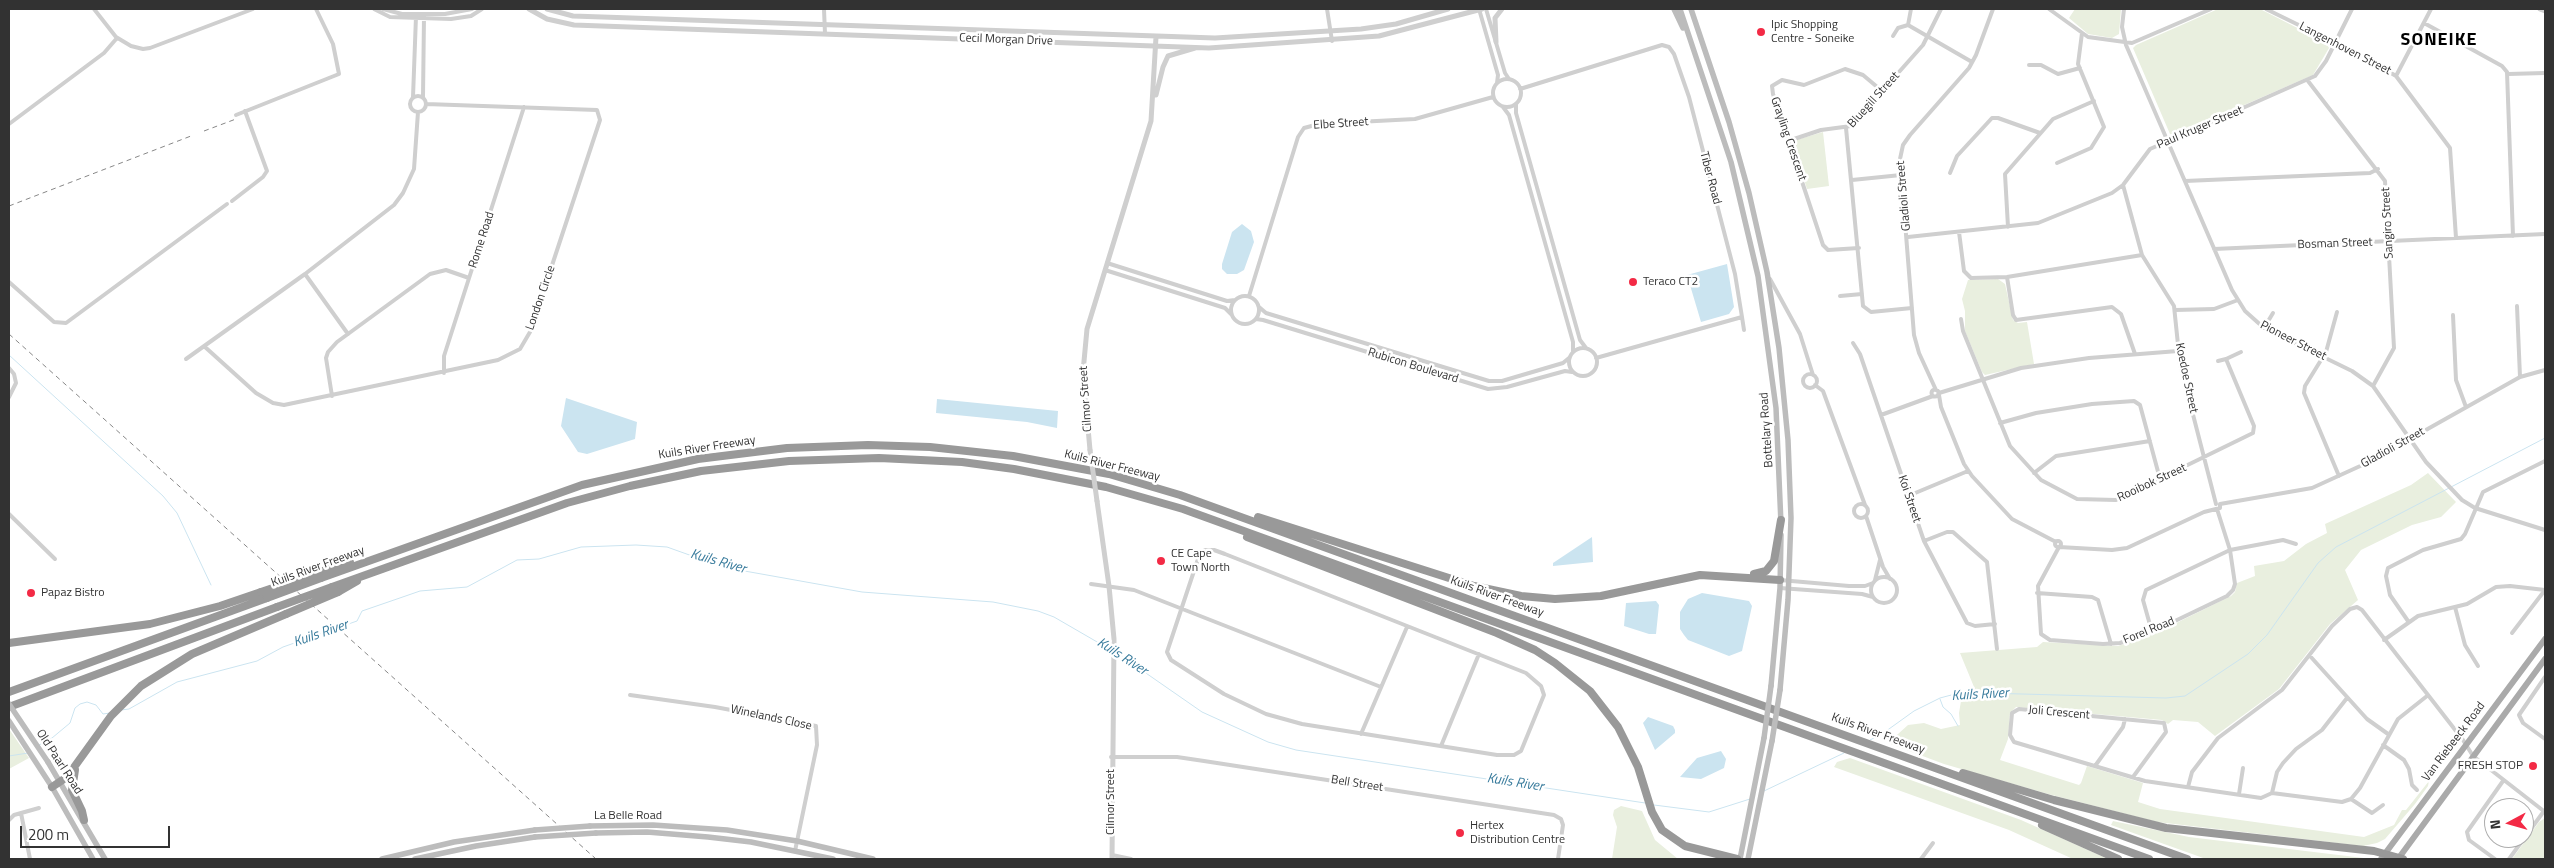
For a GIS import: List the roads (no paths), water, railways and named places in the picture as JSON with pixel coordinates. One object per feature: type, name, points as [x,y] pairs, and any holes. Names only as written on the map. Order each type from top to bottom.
[{"type":"highway","name":"Kuils River Freeway","points":[[9,692],[372,555],[392,552],[544,498],[632,472],[718,455],[820,446],[930,447],[1013,456],[1109,474],[1180,494],[2187,859]]},
{"type":"highway","name":"Kuils River Freeway","points":[[9,706],[278,607],[335,590],[363,576],[512,522],[598,494],[701,471],[799,460],[889,458],[962,462],[1014,468],[1106,487],[1221,522],[2149,859]]},
{"type":"highway","points":[[1226,511],[1277,523],[1474,586],[1521,596],[1578,598],[1610,594],[1700,575],[1742,576],[1762,573],[1771,566],[1776,556],[1781,520]]},
{"type":"highway","points":[[1221,522],[1249,538],[1535,650],[1575,677],[1603,706],[1626,740],[1658,825],[1668,836],[1685,846],[1738,859]]},
{"type":"highway","points":[[1742,576],[1780,584]]},
{"type":"highway","points":[[52,787],[61,783],[111,716],[140,686],[192,654],[286,614],[335,590]]},
{"type":"highway","points":[[9,644],[150,624],[264,595]]},
{"type":"highway","points":[[74,768],[72,790],[84,820]]},
{"type":"highway","points":[[1943,769],[1960,772],[2054,800],[2166,828],[2400,858]]},
{"type":"highway","points":[[2019,812],[2034,821],[2118,859]]},
{"type":"main road","points":[[1674,9],[1695,53]]},
{"type":"main road","name":"Bottelary Road","points":[[1680,9],[1731,162],[1760,290],[1776,408],[1781,520],[1780,584],[1771,686],[1764,738],[1748,822],[1738,859]]},
{"type":"main road","name":"Bottelary Road","points":[[1691,9],[1736,143],[1767,272],[1780,356],[1788,440],[1791,518],[1790,581],[1780,690],[1769,766],[1748,859]]},
{"type":"main road","name":"Van Riebeeck Road","points":[[2383,856],[2545,639]]},
{"type":"main road","name":"Van Riebeeck Road","points":[[2400,858],[2545,659]]},
{"type":"main road","name":"Old Paarl Road","points":[[9,706],[48,762],[84,820],[105,859]]},
{"type":"main road","name":"Old Paarl Road","points":[[9,721],[39,765],[93,859]]},
{"type":"main road","name":"La Belle Road","points":[[382,859],[454,842],[536,830],[590,826],[682,827],[797,840],[873,859]]},
{"type":"main road","name":"La Belle Road","points":[[416,859],[469,847],[535,837],[596,833],[685,834],[736,840],[833,859]]},
{"type":"street","points":[[94,9],[117,38],[135,48],[150,48],[253,9]]},
{"type":"street","points":[[236,115],[339,74],[333,44],[316,9]]},
{"type":"street","points":[[374,9],[390,17],[451,14],[472,9]]},
{"type":"street","points":[[383,9],[416,16]]},
{"type":"street","points":[[424,16],[457,19],[471,16],[482,9]]},
{"type":"street","name":"Cecil Morgan Drive","points":[[529,9],[547,19],[574,25],[1196,47],[1332,41],[1379,36],[1482,9]]},
{"type":"street","name":"Cecil Morgan Drive","points":[[547,9],[573,16],[1230,38],[1330,32],[1390,25],[1448,9]]},
{"type":"street","points":[[824,9],[823,25],[825,34]]},
{"type":"street","points":[[1327,9],[1332,41]]},
{"type":"street","points":[[1482,9],[1496,42],[1505,74],[1509,79],[1518,84],[1520,89],[1521,96],[1516,104],[1516,113],[1580,340],[1586,348],[1593,352],[1596,358],[1596,367],[1590,374],[1582,376],[1572,372],[1569,358],[1573,351],[1573,342],[1514,131],[1508,113],[1493,97],[1498,76],[1482,9]]},
{"type":"street","points":[[1496,42],[1495,18],[1502,9]]},
{"type":"street","points":[[1908,24],[1911,9]]},
{"type":"street","name":"Bluegill Street","points":[[1862,294],[1846,128],[1851,126],[1929,36],[1941,9]]},
{"type":"street","name":"Gladioli Street","points":[[1992,9],[1972,62],[1907,138],[1900,154],[1915,340],[1968,471],[2008,515],[2057,545],[2112,550],[2128,548],[2218,506],[2312,488],[2410,439],[2520,377],[2545,370]]},
{"type":"street","points":[[2049,9],[2067,20],[2082,34],[2095,40],[2132,43],[2204,10],[2211,9]]},
{"type":"street","name":"Pioneer Street","points":[[2124,9],[2122,27],[2125,42],[2214,248],[2238,300],[2249,315],[2264,328],[2358,374],[2373,386],[2441,480],[2457,496],[2475,508],[2545,530]]},
{"type":"street","name":"Langenhoven Street","points":[[2269,9],[2396,76],[2450,148],[2456,238]]},
{"type":"street","name":"Paul Kruger Street","points":[[1908,238],[2045,221],[2108,194],[2123,185],[2147,151],[2308,81],[2320,71],[2352,9]]},
{"type":"street","points":[[2396,76],[2431,9]]},
{"type":"street","points":[[2540,9],[2545,11]]},
{"type":"street","points":[[416,16],[413,97],[410,103],[411,108],[418,112]]},
{"type":"street","points":[[418,112],[424,109],[426,104],[423,97],[424,16]]},
{"type":"street","points":[[2424,23],[2502,66],[2508,74],[2514,236]]},
{"type":"street","points":[[1893,36],[1898,28],[1908,24]]},
{"type":"street","points":[[1908,24],[1972,62]]},
{"type":"street","points":[[2057,163],[2089,149],[2101,134],[2104,123],[2080,68],[2078,58],[2082,34]]},
{"type":"street","name":"Cilmor Street","points":[[1112,857],[1111,756],[1114,639],[1109,586],[1090,450],[1084,394],[1083,354],[1087,329],[1147,135],[1154,105],[1156,37]]},
{"type":"street","points":[[9,124],[104,53],[117,38]]},
{"type":"street","name":"Tiber Road","points":[[1520,89],[1657,46],[1665,45],[1671,49],[1696,125],[1735,274],[1742,317]]},
{"type":"street","points":[[1154,105],[1166,59],[1173,53],[1196,47]]},
{"type":"street","points":[[2028,66],[2042,66],[2058,74],[2080,68]]},
{"type":"street","name":"Grayling Crescent","points":[[1859,248],[1830,250],[1825,248],[1772,91],[1775,83],[1786,80],[1804,85],[1842,69],[1848,69],[1863,75],[1882,91]]},
{"type":"street","points":[[2508,74],[2545,73]]},
{"type":"street","points":[[1497,83],[1509,79]]},
{"type":"street","name":"Sangiro Street","points":[[2308,81],[2386,181],[2394,348],[2391,357],[2373,386]]},
{"type":"street","points":[[413,97],[423,97]]},
{"type":"street","name":"Elbe Street","points":[[1249,296],[1298,137],[1304,128],[1319,124],[1415,119],[1493,97]]},
{"type":"street","points":[[2008,227],[2005,174],[2040,133],[2058,116],[2094,101]]},
{"type":"street","name":"London Circle","points":[[205,347],[256,393],[273,403],[291,404],[444,373],[507,358],[525,342],[600,120],[596,110],[426,104]]},
{"type":"street","points":[[1503,107],[1516,104]]},
{"type":"street","name":"Rome Road","points":[[444,373],[444,356],[524,107]]},
{"type":"street","points":[[232,200],[263,177],[266,170],[245,111]]},
{"type":"street","points":[[186,359],[305,274],[386,213],[399,200],[414,169],[418,112]]},
{"type":"street","points":[[1950,173],[1957,156],[1992,118],[1998,118],[2040,133]]},
{"type":"street","points":[[1788,141],[1821,130],[1846,128]]},
{"type":"street","points":[[2185,181],[2370,174],[2378,169]]},
{"type":"street","points":[[1852,180],[1901,175]]},
{"type":"street","name":"Koedoe Street","points":[[2123,185],[2142,255],[2175,310],[2178,351],[2204,458],[2218,506]]},
{"type":"street","points":[[9,282],[54,322],[66,323],[228,204]]},
{"type":"street","points":[[1959,232],[1964,271],[1967,276],[1973,278],[2006,277],[2142,255]]},
{"type":"street","name":"Bosman Street","points":[[2214,248],[2545,234]]},
{"type":"street","points":[[1105,270],[1225,308],[1236,321],[1243,324],[1250,324],[1256,320],[1259,307],[1249,296],[1226,301],[1107,263]]},
{"type":"street","points":[[332,396],[326,358],[328,352],[348,334],[430,274],[446,270],[469,278]]},
{"type":"street","points":[[1767,272],[1800,334],[1816,380],[1815,385]]},
{"type":"street","points":[[305,274],[348,334]]},
{"type":"street","points":[[2006,277],[2013,315],[2016,320],[2112,307],[2121,314],[2135,354]]},
{"type":"street","points":[[1840,296],[1862,294],[1863,306],[1871,312],[1912,308]]},
{"type":"street","points":[[1231,314],[1235,300]]},
{"type":"street","points":[[2175,310],[2214,309],[2238,300]]},
{"type":"street","points":[[2517,306],[2520,377]]},
{"type":"street","name":"Rubicon Boulevard","points":[[1259,307],[1266,313],[1489,381],[1502,381],[1562,364],[1569,358]]},
{"type":"street","points":[[2336,312],[2332,336],[2324,357],[2305,386],[2304,393],[2338,476]]},
{"type":"street","points":[[2264,328],[2273,313]]},
{"type":"street","points":[[2453,314],[2456,380],[2466,407]]},
{"type":"street","points":[[1596,358],[1742,317],[1744,330]]},
{"type":"street","name":"Rooibok Street","points":[[1961,319],[1963,331],[2010,446],[2041,480],[2075,498],[2113,501],[2252,435],[2255,430],[2226,358]]},
{"type":"street","name":"Rubicon Boulevard","points":[[1256,320],[1264,320],[1488,388],[1507,387],[1565,370],[1572,372]]},
{"type":"street","name":"Koi Street","points":[[1853,343],[1860,354],[1924,541],[1967,623],[1975,626],[1995,624]]},
{"type":"street","points":[[1573,351],[1586,348]]},
{"type":"street","points":[[1881,415],[1935,393],[2028,367],[2089,358],[2178,351]]},
{"type":"street","points":[[2218,362],[2241,352]]},
{"type":"street","points":[[9,368],[14,374],[16,383],[14,391],[9,397]]},
{"type":"street","points":[[1813,375],[1805,376],[1803,384],[1808,388],[1815,385]]},
{"type":"street","points":[[1780,584],[1789,589],[1862,594],[1873,597],[1882,603],[1892,600],[1896,590],[1880,558],[1866,516],[1868,511],[1858,491],[1823,391],[1815,385]]},
{"type":"street","points":[[2000,423],[2036,413],[2092,404],[2134,400],[2140,405],[2160,479]]},
{"type":"street","points":[[2034,473],[2056,456],[2150,441]]},
{"type":"street","points":[[2408,621],[2390,595],[2386,576],[2388,568],[2423,550],[2461,539],[2465,534],[2480,495],[2486,489],[2545,461]]},
{"type":"street","points":[[1908,496],[1968,471]]},
{"type":"street","points":[[1858,491],[1856,515],[1866,516]]},
{"type":"street","points":[[1856,506],[1865,505]]},
{"type":"street","name":"Forel Road","points":[[2057,545],[2042,576],[2037,593],[2040,632],[2044,638],[2111,644],[2152,632],[2232,593],[2235,584],[2230,550],[2218,506]]},
{"type":"street","points":[[9,514],[54,559]]},
{"type":"street","points":[[1924,541],[1947,532],[1953,532],[1987,562],[1997,649]]},
{"type":"street","points":[[2152,632],[2143,600],[2146,590],[2230,550],[2283,540],[2296,544]]},
{"type":"street","points":[[1210,550],[1407,627],[1518,669],[1537,681],[1543,690],[1543,702],[1518,754],[1508,756],[1361,734],[1302,724],[1266,714],[1232,699],[1171,660],[1167,647],[1199,556],[1202,552],[1210,550]]},
{"type":"street","points":[[1873,597],[1871,590],[1880,558]]},
{"type":"street","points":[[1780,584],[1790,581],[1857,586],[1883,578],[1890,579]]},
{"type":"street","points":[[1091,584],[1134,590],[1180,610],[1381,687]]},
{"type":"street","points":[[2384,640],[2408,621],[2418,616],[2473,602],[2489,590],[2501,586],[2545,590]]},
{"type":"street","points":[[2512,633],[2545,590]]},
{"type":"street","points":[[2037,593],[2095,598],[2101,604],[2111,644]]},
{"type":"street","points":[[2188,786],[2192,772],[2218,738],[2282,690],[2332,626],[2354,607],[2362,610],[2473,756],[2545,812],[2509,859]]},
{"type":"street","points":[[2455,607],[2465,645],[2478,666]]},
{"type":"street","points":[[1361,734],[1407,627]]},
{"type":"street","points":[[1441,746],[1479,654]]},
{"type":"street","points":[[2310,656],[2347,698],[2367,718],[2388,734]]},
{"type":"street","points":[[2545,677],[2520,710],[2519,715],[2523,723],[2545,740]]},
{"type":"street","name":"Winelands Close","points":[[630,695],[715,707],[816,726],[817,745],[795,851]]},
{"type":"street","points":[[2374,820],[2372,813],[2352,799],[2388,734],[2400,717],[2427,696]]},
{"type":"street","points":[[2272,793],[2277,772],[2282,763],[2296,748],[2322,730],[2347,698]]},
{"type":"street","name":"Joli Crescent","points":[[2133,778],[2167,728],[2162,722],[2019,709],[2013,712],[2010,735],[2014,742],[2133,778],[2160,785],[2188,786],[2263,798],[2272,793],[2339,802],[2352,799]]},
{"type":"street","points":[[2094,766],[2123,727],[2125,719]]},
{"type":"street","points":[[2383,745],[2404,760],[2409,769],[2412,785],[2417,790]]},
{"type":"street","name":"Bell Street","points":[[1111,756],[1198,760],[1554,814],[1561,819],[1563,825],[1558,859]]},
{"type":"street","points":[[2239,794],[2243,768]]},
{"type":"street","points":[[2495,859],[2469,840],[2466,832],[2503,781]]},
{"type":"street","points":[[2372,813],[2383,805]]},
{"type":"street","points":[[9,820],[21,813],[39,808]]},
{"type":"street","points":[[21,813],[30,859]]},
{"type":"street","points":[[1921,859],[1933,843]]},
{"type":"street","points":[[1112,857],[1131,859]]},
{"type":"water","points":[[1242,224],[1251,231],[1254,242],[1244,270],[1237,274],[1227,274],[1222,269],[1222,264],[1232,232]]},
{"type":"water","points":[[1727,264],[1734,307],[1729,314],[1701,322],[1687,275]]},
{"type":"water","points":[[566,398],[637,422],[635,439],[587,454],[578,452],[561,426]]},
{"type":"water","points":[[937,399],[1058,411],[1057,428],[1027,422],[936,413]]},
{"type":"water","points":[[1592,537],[1593,562],[1553,566],[1553,563]]},
{"type":"water","points":[[1702,593],[1749,601],[1752,606],[1742,651],[1729,656],[1688,640],[1684,635],[1680,629],[1680,612],[1688,599]]},
{"type":"water","points":[[1656,601],[1659,605],[1656,634],[1649,634],[1624,626],[1626,603]]},
{"type":"water","points":[[1648,717],[1673,726],[1675,730],[1675,733],[1655,750],[1643,723]]},
{"type":"water","points":[[1721,751],[1726,759],[1724,768],[1701,779],[1680,777],[1697,758]]},
{"type":"waterway","points":[[9,355],[163,496],[177,513],[211,585]]},
{"type":"waterway","name":"Kuils River","points":[[1870,740],[1882,734],[1914,711],[1940,698],[1955,694],[1986,693],[2166,698],[2185,696],[2248,654],[2267,635],[2318,563],[2336,547],[2545,438]]},
{"type":"waterway","name":"Kuils River","points":[[121,710],[129,709],[177,682],[257,661],[283,647],[357,621],[362,611],[420,591],[467,587],[517,560],[539,559],[581,547],[636,545],[667,547],[709,562],[739,570],[862,592],[993,602],[1038,611],[1054,617],[1111,650]]},
{"type":"waterway","name":"Kuils River","points":[[1117,653],[1202,712],[1268,742],[1296,750],[1645,803]]},
{"type":"waterway","points":[[1940,699],[1943,707],[1951,714],[1958,726]]},
{"type":"waterway","name":"Kuils River","points":[[39,745],[52,738],[70,723],[75,708],[80,704],[87,702],[96,705],[103,714],[110,713]]},
{"type":"waterway","name":"Kuils River","points":[[9,756],[28,753]]},
{"type":"waterway","name":"Kuils River","points":[[1764,791],[1844,753]]},
{"type":"waterway","name":"Kuils River","points":[[1654,805],[1709,812],[1750,799]]},
{"type":"railway","points":[[204,131],[236,119]]},
{"type":"railway","points":[[9,206],[191,136]]},
{"type":"railway","points":[[9,334],[596,859]]},
{"type":"place","name":"Ipic Shopping Centre - Soneike","points":[[1761,32]]},
{"type":"place","name":"Teraco CT2","points":[[1633,282]]},
{"type":"place","name":"CE Cape Town North","points":[[1161,561]]},
{"type":"place","name":"Papaz Bistro","points":[[31,593]]},
{"type":"place","name":"FRESH STOP","points":[[2533,766]]},
{"type":"place","name":"Hertex Distribution Centre","points":[[1460,833]]},
{"type":"district","name":"SONEIKE","points":[[2439,41]]}]
